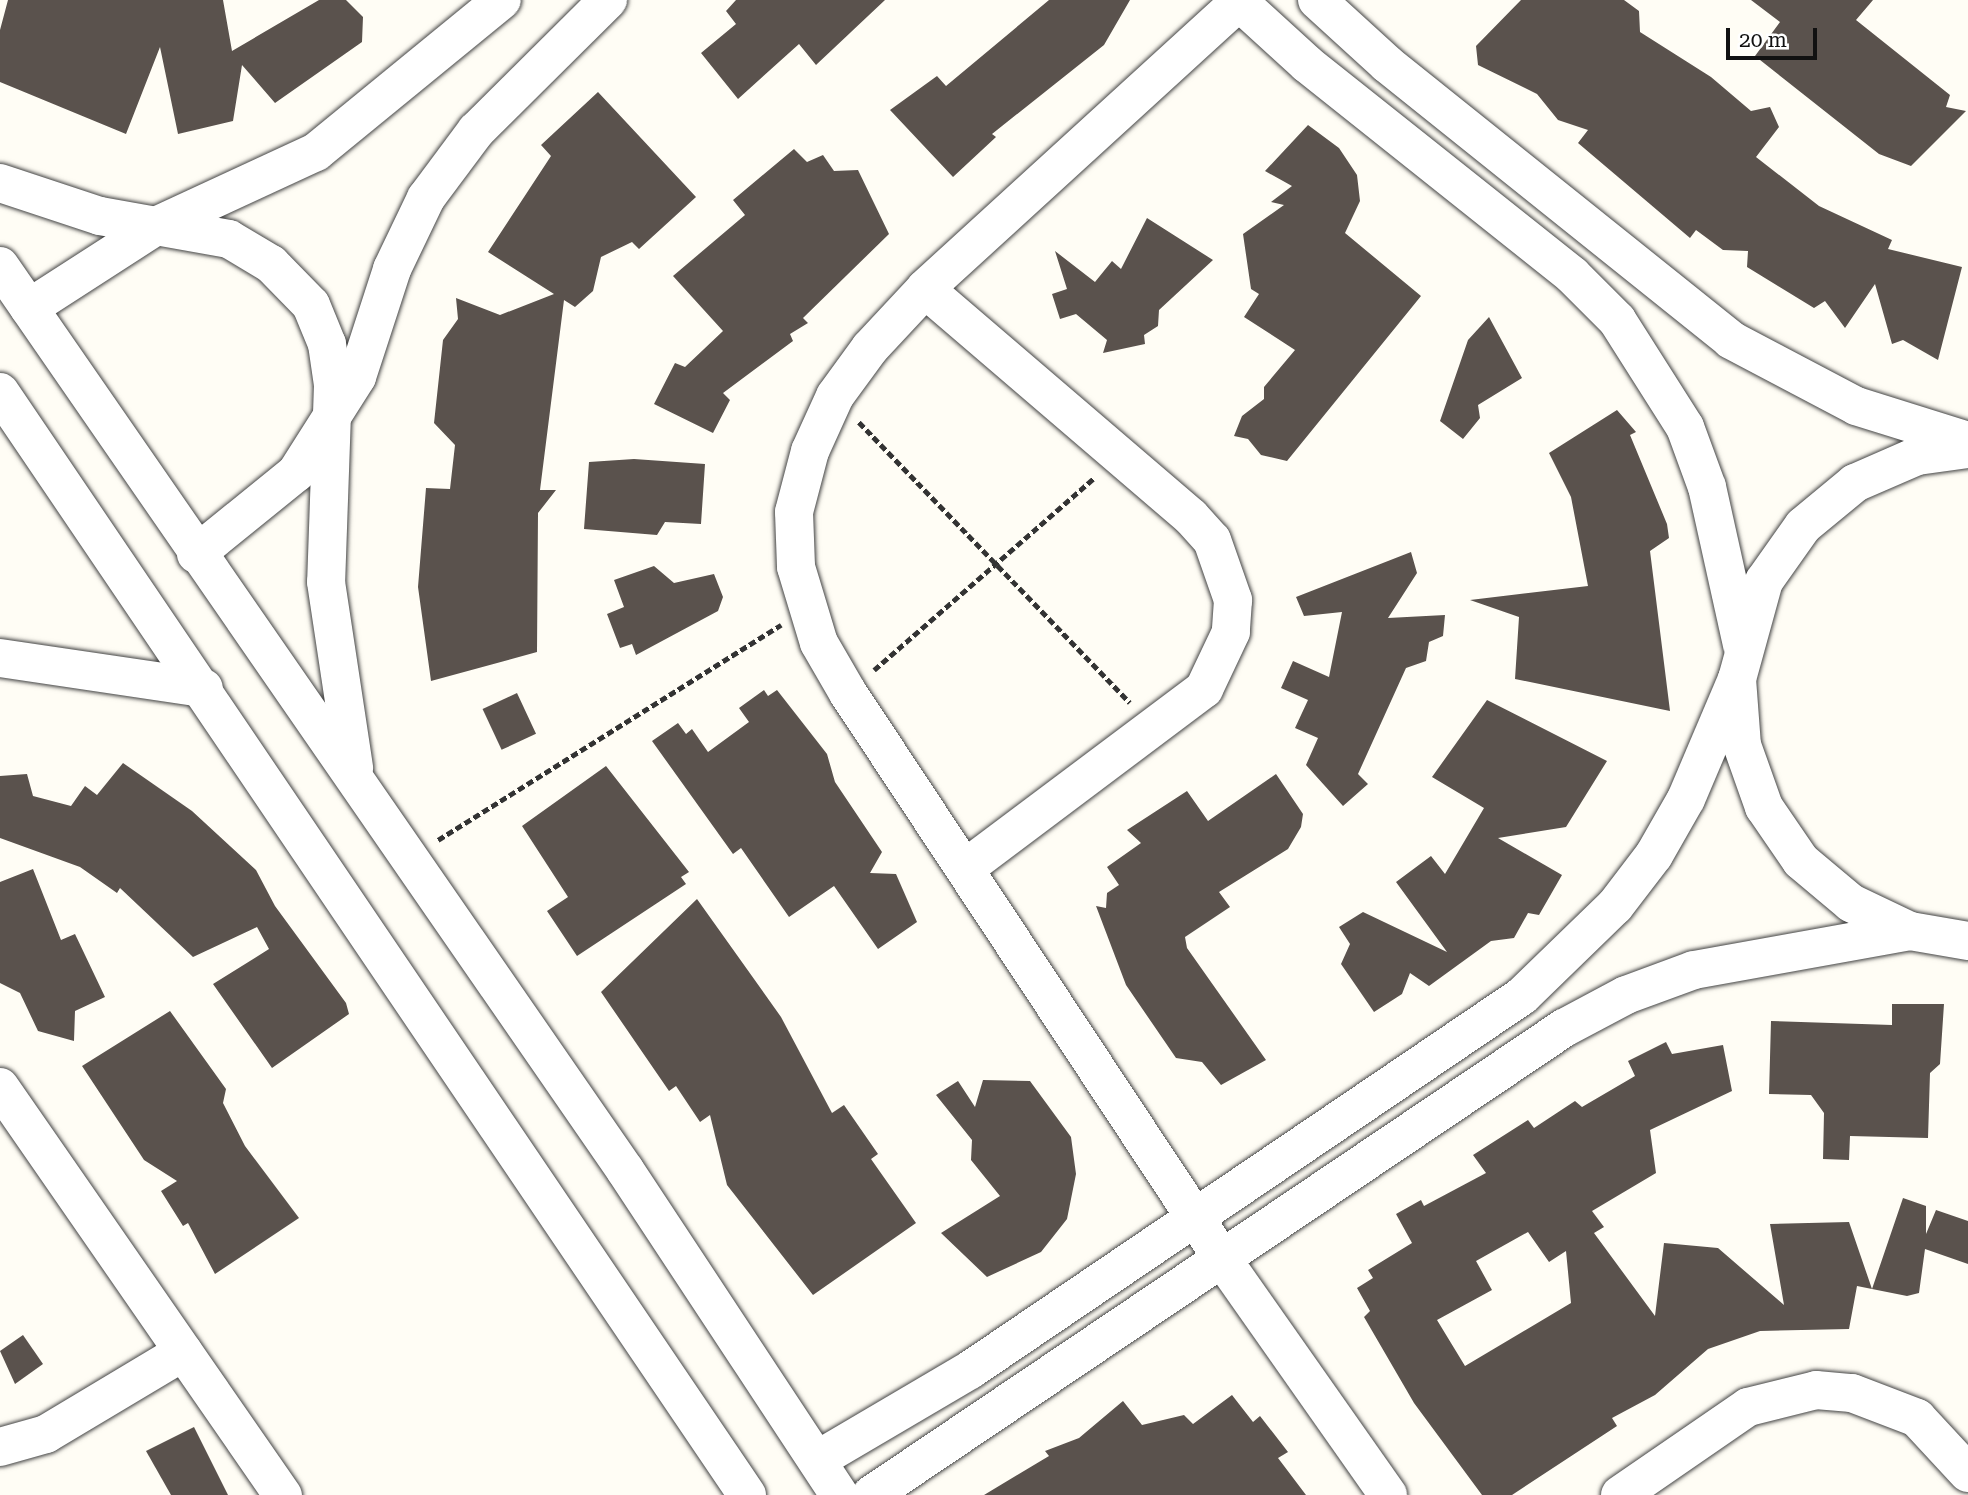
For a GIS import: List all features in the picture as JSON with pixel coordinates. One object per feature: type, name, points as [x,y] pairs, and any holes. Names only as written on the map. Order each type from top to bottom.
[{"type":"street","points":[[29,308],[158,225],[316,152],[502,0]]},
{"type":"street","points":[[196,554],[264,504],[329,426],[357,377],[400,249],[426,198],[475,131],[608,0]]},
{"type":"street","points":[[1317,0],[1387,64],[1731,340],[1856,406],[1968,441]]},
{"type":"street","points":[[1388,1495],[1223,1260],[968,866],[848,693],[805,610],[794,512],[810,451],[835,396],[925,289],[1239,1],[1572,275],[1617,320],[1685,427],[1707,487],[1740,662],[1742,744],[1764,807],[1821,877],[1851,903],[1910,931],[1968,941]]},
{"type":"street","points":[[0,183],[100,216],[206,231],[251,250],[311,305],[331,371],[326,582],[359,787]]},
{"type":"street","points":[[0,266],[359,787],[839,1495]]},
{"type":"street","points":[[925,289],[1212,540],[1233,600],[1221,662],[1203,689],[1155,729],[968,866]]},
{"type":"street","points":[[0,392],[204,688],[735,1491]]},
{"type":"street","points":[[817,1460],[970,1370],[1195,1215],[1410,1075],[1571,953],[1654,855],[1686,799],[1740,662],[1764,581],[1803,526],[1855,483],[1917,456],[1968,449]]},
{"type":"street","points":[[0,658],[204,688]]},
{"type":"street","points":[[871,1495],[1223,1260],[1436,1110],[1626,995],[1694,970],[1910,931]]},
{"type":"street","points":[[0,1087],[283,1495]]},
{"type":"street","points":[[0,1447],[46,1434],[183,1352]]},
{"type":"street","points":[[1620,1495],[1748,1407],[1816,1390],[1852,1393],[1917,1418],[1968,1473]]},
{"type":"path","points":[[835,396],[992,566],[1155,729]]},
{"type":"path","points":[[848,693],[1118,456]]},
{"type":"path","points":[[408,859],[805,610]]},
{"type":"building","points":[[8,0],[223,0],[232,51],[319,0],[346,0],[363,17],[362,42],[275,103],[242,65],[233,121],[178,134],[160,47],[126,134],[0,82],[0,30]]},
{"type":"building","points":[[736,0],[885,0],[816,65],[799,44],[738,99],[701,53],[736,24],[726,11]]},
{"type":"building","points":[[1049,0],[1130,0],[1104,45],[992,134],[996,137],[953,177],[890,110],[937,76],[946,86]]},
{"type":"building","points":[[1521,0],[1624,0],[1639,11],[1640,32],[1711,77],[1751,111],[1770,107],[1779,127],[1756,157],[1819,206],[1892,240],[1888,249],[1962,267],[1938,360],[1903,340],[1892,344],[1875,284],[1845,328],[1825,301],[1814,308],[1747,267],[1748,251],[1723,250],[1696,230],[1690,238],[1578,143],[1588,130],[1558,120],[1537,94],[1478,65],[1476,46]]},
{"type":"building","points":[[1751,0],[1873,0],[1856,20],[1950,95],[1946,107],[1966,111],[1911,166],[1879,154],[1755,56],[1780,22]]},
{"type":"building","points":[[598,92],[696,197],[639,249],[632,242],[601,257],[593,291],[575,307],[564,300],[540,490],[556,490],[538,513],[537,652],[431,681],[418,587],[426,488],[450,489],[455,445],[434,423],[443,340],[458,319],[456,298],[500,315],[554,294],[488,252],[551,156],[541,145]]},
{"type":"building","points":[[1308,125],[1339,148],[1357,175],[1360,201],[1345,233],[1421,296],[1287,461],[1261,455],[1248,439],[1234,436],[1242,416],[1264,399],[1264,387],[1295,350],[1244,317],[1259,294],[1251,289],[1243,234],[1284,205],[1271,202],[1292,186],[1265,171]]},
{"type":"building","points":[[794,149],[807,162],[823,155],[834,171],[858,170],[889,234],[803,318],[808,323],[790,334],[793,341],[723,393],[730,400],[713,433],[654,404],[675,363],[685,367],[723,331],[673,276],[745,215],[733,200]]},
{"type":"building","points":[[1147,218],[1213,260],[1159,310],[1158,326],[1144,335],[1145,344],[1103,353],[1107,340],[1076,314],[1060,319],[1052,294],[1067,289],[1055,251],[1095,282],[1112,261],[1121,269]]},
{"type":"building","points":[[1489,317],[1522,378],[1478,405],[1480,418],[1463,439],[1440,421],[1468,340]]},
{"type":"building","points":[[1617,410],[1636,432],[1630,435],[1667,524],[1669,538],[1650,551],[1670,711],[1515,679],[1519,617],[1470,600],[1588,586],[1571,497],[1549,453]]},
{"type":"building","points":[[634,459],[705,464],[701,524],[665,522],[657,535],[584,529],[589,462]]},
{"type":"building","points":[[1411,552],[1417,573],[1388,618],[1445,615],[1443,636],[1429,642],[1426,661],[1406,668],[1358,774],[1368,784],[1343,806],[1306,765],[1318,738],[1295,728],[1308,700],[1281,688],[1293,661],[1329,677],[1342,612],[1304,616],[1296,597]]},
{"type":"building","points":[[654,566],[674,583],[714,574],[723,597],[718,611],[636,655],[632,644],[620,648],[607,614],[624,607],[614,580]]},
{"type":"building","points":[[764,690],[768,696],[777,690],[827,754],[835,782],[882,852],[870,873],[896,874],[917,922],[878,949],[834,886],[789,917],[741,848],[733,854],[652,741],[678,723],[686,734],[692,729],[708,752],[749,722],[739,708]]},
{"type":"building","points":[[517,693],[536,734],[502,750],[483,709]]},
{"type":"building","points":[[1487,700],[1607,761],[1566,827],[1498,838],[1562,875],[1539,915],[1528,913],[1514,938],[1491,941],[1429,986],[1410,973],[1402,994],[1374,1012],[1341,964],[1350,944],[1339,927],[1363,912],[1447,952],[1396,882],[1431,856],[1445,874],[1484,808],[1432,777]]},
{"type":"building","points":[[123,763],[192,811],[256,870],[275,906],[346,1003],[349,1014],[272,1068],[213,984],[269,949],[257,927],[193,957],[120,888],[117,893],[80,867],[0,838],[0,776],[27,774],[33,796],[71,806],[85,786],[97,795]]},
{"type":"building","points":[[606,766],[689,872],[681,877],[686,884],[577,956],[547,911],[568,897],[522,826]]},
{"type":"building","points":[[1276,774],[1303,814],[1301,827],[1288,849],[1219,892],[1230,907],[1185,937],[1187,948],[1266,1060],[1221,1085],[1202,1062],[1176,1058],[1126,985],[1096,906],[1106,908],[1107,893],[1119,885],[1107,867],[1141,843],[1127,830],[1187,791],[1208,821]]},
{"type":"building","points":[[33,869],[61,940],[75,934],[105,997],[75,1011],[74,1041],[38,1031],[20,993],[0,983],[0,882]]},
{"type":"building","points":[[697,899],[781,1017],[832,1113],[844,1105],[878,1154],[871,1159],[916,1223],[813,1295],[727,1185],[710,1115],[700,1122],[676,1086],[669,1091],[601,992]]},
{"type":"building","points":[[1892,1004],[1944,1004],[1940,1064],[1930,1073],[1928,1138],[1850,1136],[1849,1160],[1823,1159],[1824,1113],[1811,1095],[1769,1094],[1771,1021],[1892,1025]]},
{"type":"building","points":[[170,1011],[226,1089],[223,1103],[245,1146],[299,1218],[215,1274],[188,1223],[183,1226],[161,1191],[177,1181],[144,1160],[82,1066]]},
{"type":"building","points":[[1666,1042],[1672,1054],[1723,1045],[1732,1091],[1650,1130],[1656,1173],[1592,1211],[1604,1227],[1594,1233],[1655,1316],[1664,1243],[1718,1248],[1784,1305],[1770,1224],[1849,1222],[1872,1289],[1857,1286],[1849,1329],[1760,1331],[1708,1349],[1655,1395],[1612,1418],[1617,1426],[1512,1495],[1482,1495],[1414,1403],[1364,1317],[1370,1311],[1357,1288],[1373,1278],[1368,1270],[1412,1243],[1396,1214],[1421,1200],[1424,1206],[1486,1173],[1473,1155],[1528,1120],[1534,1128],[1575,1101],[1582,1107],[1635,1076],[1628,1061]],"holes":[[[1528,1232],[1549,1262],[1566,1251],[1571,1303],[1465,1366],[1437,1320],[1492,1290],[1476,1261]]]},
{"type":"building","points":[[983,1080],[1030,1081],[1071,1137],[1076,1174],[1067,1219],[1041,1252],[987,1277],[941,1233],[1000,1196],[971,1160],[972,1140],[936,1095],[958,1081],[975,1107]]},
{"type":"building","points":[[1903,1198],[1926,1206],[1926,1234],[1936,1210],[1968,1221],[1968,1264],[1925,1249],[1919,1293],[1907,1296],[1872,1289]]},
{"type":"building","points":[[23,1335],[43,1364],[15,1384],[0,1351]]},
{"type":"building","points":[[1232,1395],[1253,1422],[1260,1416],[1288,1452],[1278,1458],[1306,1495],[984,1495],[1049,1456],[1045,1451],[1079,1438],[1123,1401],[1142,1425],[1184,1415],[1193,1424]]},
{"type":"building","points":[[194,1427],[228,1495],[171,1495],[146,1451]]}]
